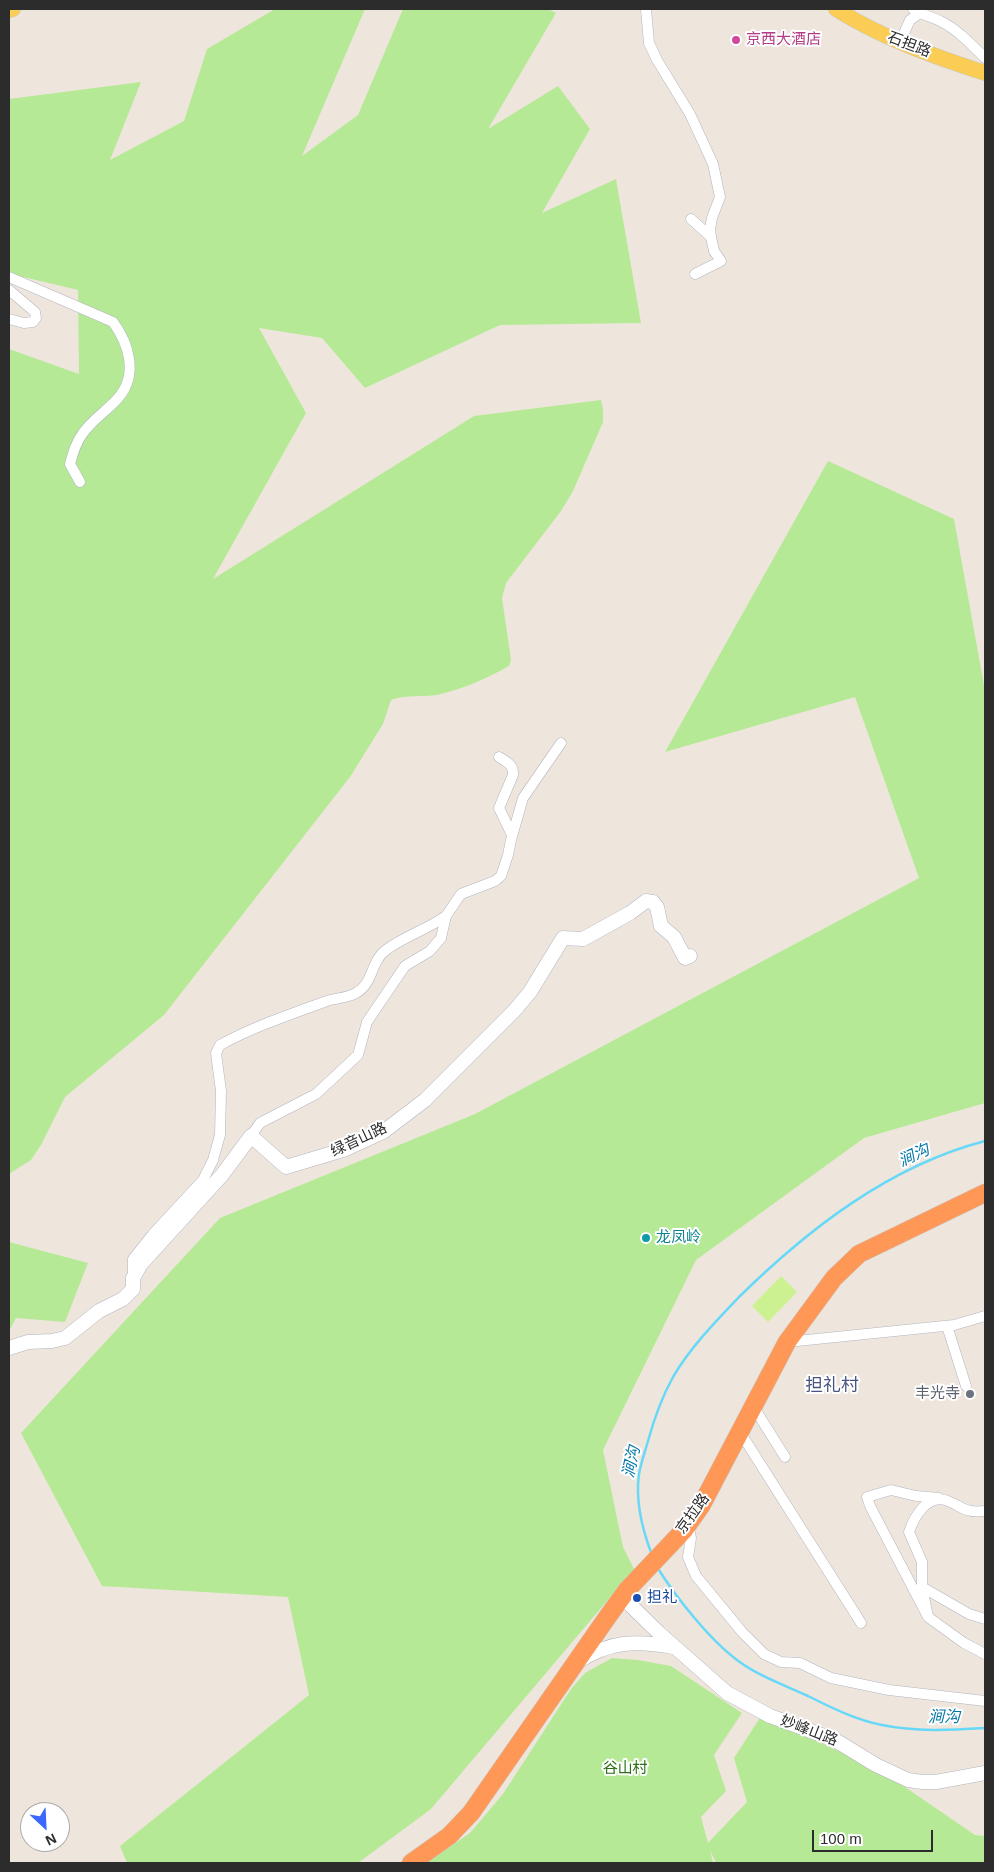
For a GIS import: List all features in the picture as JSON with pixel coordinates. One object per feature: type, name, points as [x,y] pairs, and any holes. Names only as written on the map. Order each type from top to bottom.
[{"type":"highway","name":"京拉路","points":[[411,1863],[449,1836],[471,1813],[625,1594],[688,1524],[713,1486],[787,1342],[834,1278],[859,1254],[985,1193]]},
{"type":"main road","points":[[9,10],[13,9]]},
{"type":"main road","name":"石担路","points":[[836,9],[869,29],[985,73]]},
{"type":"street","points":[[646,9],[649,43],[657,60],[690,114],[713,164],[720,197],[710,229],[714,251],[721,261],[695,274]]},
{"type":"street","points":[[900,42],[916,11],[944,22],[985,58]]},
{"type":"street","points":[[691,220],[711,237]]},
{"type":"street","points":[[9,277],[113,322],[122,335],[128,350],[130,375],[120,395],[84,432],[75,447],[70,464],[80,482]]},
{"type":"street","points":[[9,290],[35,312],[36,318],[33,322],[24,323],[9,319]]},
{"type":"street","points":[[133,1278],[141,1264],[222,1175],[260,1123],[316,1094],[358,1055],[367,1022],[405,966],[430,951],[441,938],[446,916],[461,894],[495,881],[501,876],[523,798],[561,743]]},
{"type":"street","points":[[499,757],[511,765],[513,769],[513,775],[499,808],[512,835]]},
{"type":"street","name":"绿音山路","points":[[251,1136],[286,1167],[346,1149],[383,1132],[425,1100],[514,1011],[530,992],[563,938],[583,939],[630,913],[646,901],[653,902],[657,907],[661,926],[674,937],[685,958],[690,956]]},
{"type":"street","points":[[9,1348],[28,1342],[52,1341],[65,1338],[99,1311],[122,1300],[133,1289],[133,1259],[152,1234],[202,1180],[213,1160],[220,1135],[222,1091],[216,1053],[220,1045],[244,1033],[329,1000],[356,994],[366,985],[371,977],[376,961],[386,950],[446,916]]},
{"type":"street","points":[[787,1342],[947,1326],[985,1316]]},
{"type":"street","points":[[947,1326],[966,1386]]},
{"type":"street","points":[[753,1406],[785,1457]]},
{"type":"street","points":[[740,1432],[861,1623]]},
{"type":"street","points":[[985,1511],[971,1512],[948,1500],[916,1496],[891,1490],[867,1497],[928,1618],[964,1643],[985,1654]]},
{"type":"street","points":[[928,1618],[922,1587],[922,1562],[909,1532],[914,1518],[923,1507],[939,1498]]},
{"type":"street","points":[[688,1524],[691,1538],[688,1557],[696,1576],[742,1632],[764,1654],[781,1662],[800,1663],[831,1678],[888,1690],[985,1702]]},
{"type":"street","points":[[922,1587],[968,1614],[985,1619]]},
{"type":"street","name":"妙峰山路","points":[[625,1594],[675,1647],[733,1696],[770,1716],[835,1740],[894,1774],[922,1782],[956,1779],[985,1773]]},
{"type":"street","points":[[574,1664],[597,1651],[623,1643],[644,1642],[675,1647]]},
{"type":"green space","points":[[275,9],[365,9],[302,156],[358,115],[403,9],[548,9],[556,13],[488,129],[558,86],[590,129],[542,213],[616,179],[641,323],[500,325],[365,388],[322,338],[259,328],[306,413],[213,579],[474,416],[601,400],[603,422],[573,491],[561,511],[506,583],[502,598],[511,660],[509,666],[493,675],[450,692],[391,700],[383,724],[350,777],[164,1015],[65,1097],[41,1145],[31,1160],[9,1174],[9,349],[79,374],[78,290],[15,275],[9,270],[9,99],[141,82],[110,160],[184,121],[207,49]]},
{"type":"green space","points":[[828,461],[954,519],[985,691],[985,1103],[864,1138],[696,1260],[603,1450],[623,1547],[634,1569],[431,1809],[358,1863],[127,1863],[120,1846],[309,1695],[288,1597],[102,1586],[21,1433],[220,1218],[475,1114],[919,878],[855,697],[665,752]]},
{"type":"green space","points":[[9,1242],[88,1263],[65,1322],[16,1318],[9,1331]]},
{"type":"green space","points":[[781,1276],[797,1292],[768,1322],[752,1306]]},
{"type":"green space","name":"谷山村","points":[[612,1658],[638,1660],[671,1666],[742,1713],[714,1755],[726,1791],[701,1817],[708,1843],[747,1802],[734,1758],[761,1716],[847,1755],[899,1783],[975,1835],[985,1836],[985,1863],[716,1863],[710,1850],[713,1863],[426,1863],[470,1833],[503,1794],[571,1689],[585,1673]]},
{"type":"waterway","name":"涧沟","points":[[652,1555],[642,1525],[639,1505],[638,1484],[640,1470],[665,1392],[680,1366],[695,1346],[729,1307],[764,1273],[792,1248],[851,1203],[916,1167],[950,1152],[985,1141]]},
{"type":"waterway","name":"涧沟","points":[[657,1567],[683,1604],[715,1641],[745,1666],[762,1676],[844,1713],[872,1723],[921,1730],[985,1728]]},
{"type":"place","name":"京西大酒店","points":[[736,40]]},
{"type":"place","name":"龙凤岭","points":[[646,1238]]},
{"type":"place","name":"丰光寺","points":[[970,1394]]},
{"type":"place","name":"担礼","points":[[637,1598]]},
{"type":"district","name":"担礼村","points":[[832,1386]]}]
